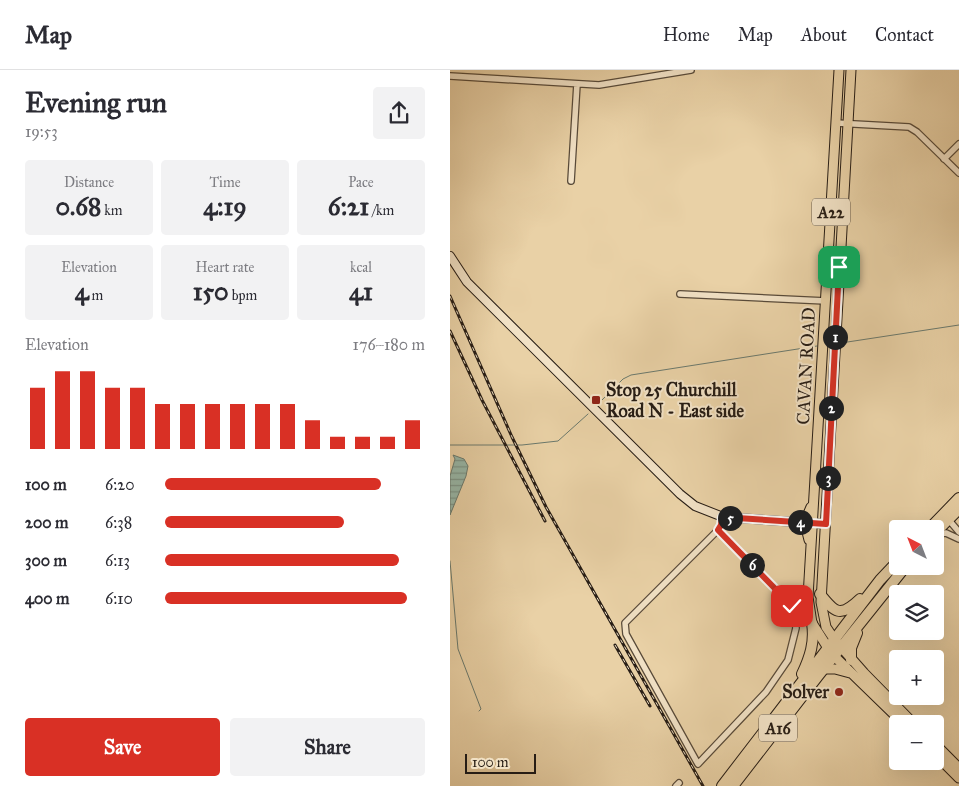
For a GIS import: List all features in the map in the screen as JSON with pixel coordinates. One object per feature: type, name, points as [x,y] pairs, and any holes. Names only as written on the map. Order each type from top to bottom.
[{"type":"highway","points":[[944,520],[959,498]]},
{"type":"highway","points":[[942,520],[959,508]]},
{"type":"highway","name":"A16","points":[[733,786],[823,669],[834,648],[880,580],[889,570]]},
{"type":"highway","name":"A16","points":[[722,786],[788,699],[875,604],[899,575]]},
{"type":"highway","points":[[820,594],[832,608],[841,611],[847,610],[880,580]]},
{"type":"highway","points":[[851,660],[852,642],[875,604]]},
{"type":"highway","points":[[788,699],[803,671],[812,648],[814,636],[812,624]]},
{"type":"main road","name":"CAVAN ROAD","points":[[834,648],[812,624],[808,598],[839,70]]},
{"type":"main road","name":"CAVAN ROAD","points":[[834,648],[823,618],[820,594],[826,524],[834,350],[851,70]]},
{"type":"main road","points":[[811,548],[807,532],[800,522],[808,514],[814,502]]},
{"type":"main road","name":"A22","points":[[834,648],[851,660],[905,715]]},
{"type":"main road","name":"A22","points":[[834,648],[855,676],[895,715]]},
{"type":"main road","points":[[823,669],[841,670],[855,676]]},
{"type":"main road","points":[[944,758],[959,768]]},
{"type":"main road","points":[[944,761],[959,778]]},
{"type":"street","points":[[450,76],[603,85],[691,70]]},
{"type":"street","points":[[571,181],[577,84]]},
{"type":"street","points":[[836,122],[909,127],[917,132],[959,173]]},
{"type":"street","points":[[944,159],[959,144]]},
{"type":"street","points":[[450,256],[467,282],[686,499],[705,511],[722,517],[826,524]]},
{"type":"street","points":[[680,294],[826,301]]},
{"type":"street","points":[[718,530],[792,606],[796,628],[788,660],[766,692],[698,764],[626,634],[625,623],[718,530],[722,517]]},
{"type":"street","points":[[946,517],[959,532]]},
{"type":"street","points":[[944,533],[959,539]]},
{"type":"shaded area","points":[[453,455],[464,459],[468,466],[466,476],[450,515],[450,476],[455,459]]},
{"type":"waterway","points":[[841,343],[959,325]]},
{"type":"waterway","points":[[598,404],[623,379],[631,375],[817,346]]},
{"type":"waterway","points":[[450,445],[522,445],[558,441],[588,414]]},
{"type":"waterway","points":[[450,561],[458,649],[481,709],[479,711]]},
{"type":"railway","points":[[450,296],[512,437],[546,507],[703,786]]},
{"type":"railway","points":[[450,331],[482,400],[545,521]]},
{"type":"railway","points":[[615,645],[650,706]]},
{"type":"place","name":"Stop 25 Churchill Road N - East side","points":[[596,400]]},
{"type":"place","name":"Solver","points":[[839,692]]},
{"type":"route","points":[[792,606],[718,530],[722,517],[826,524],[839,267]]}]
